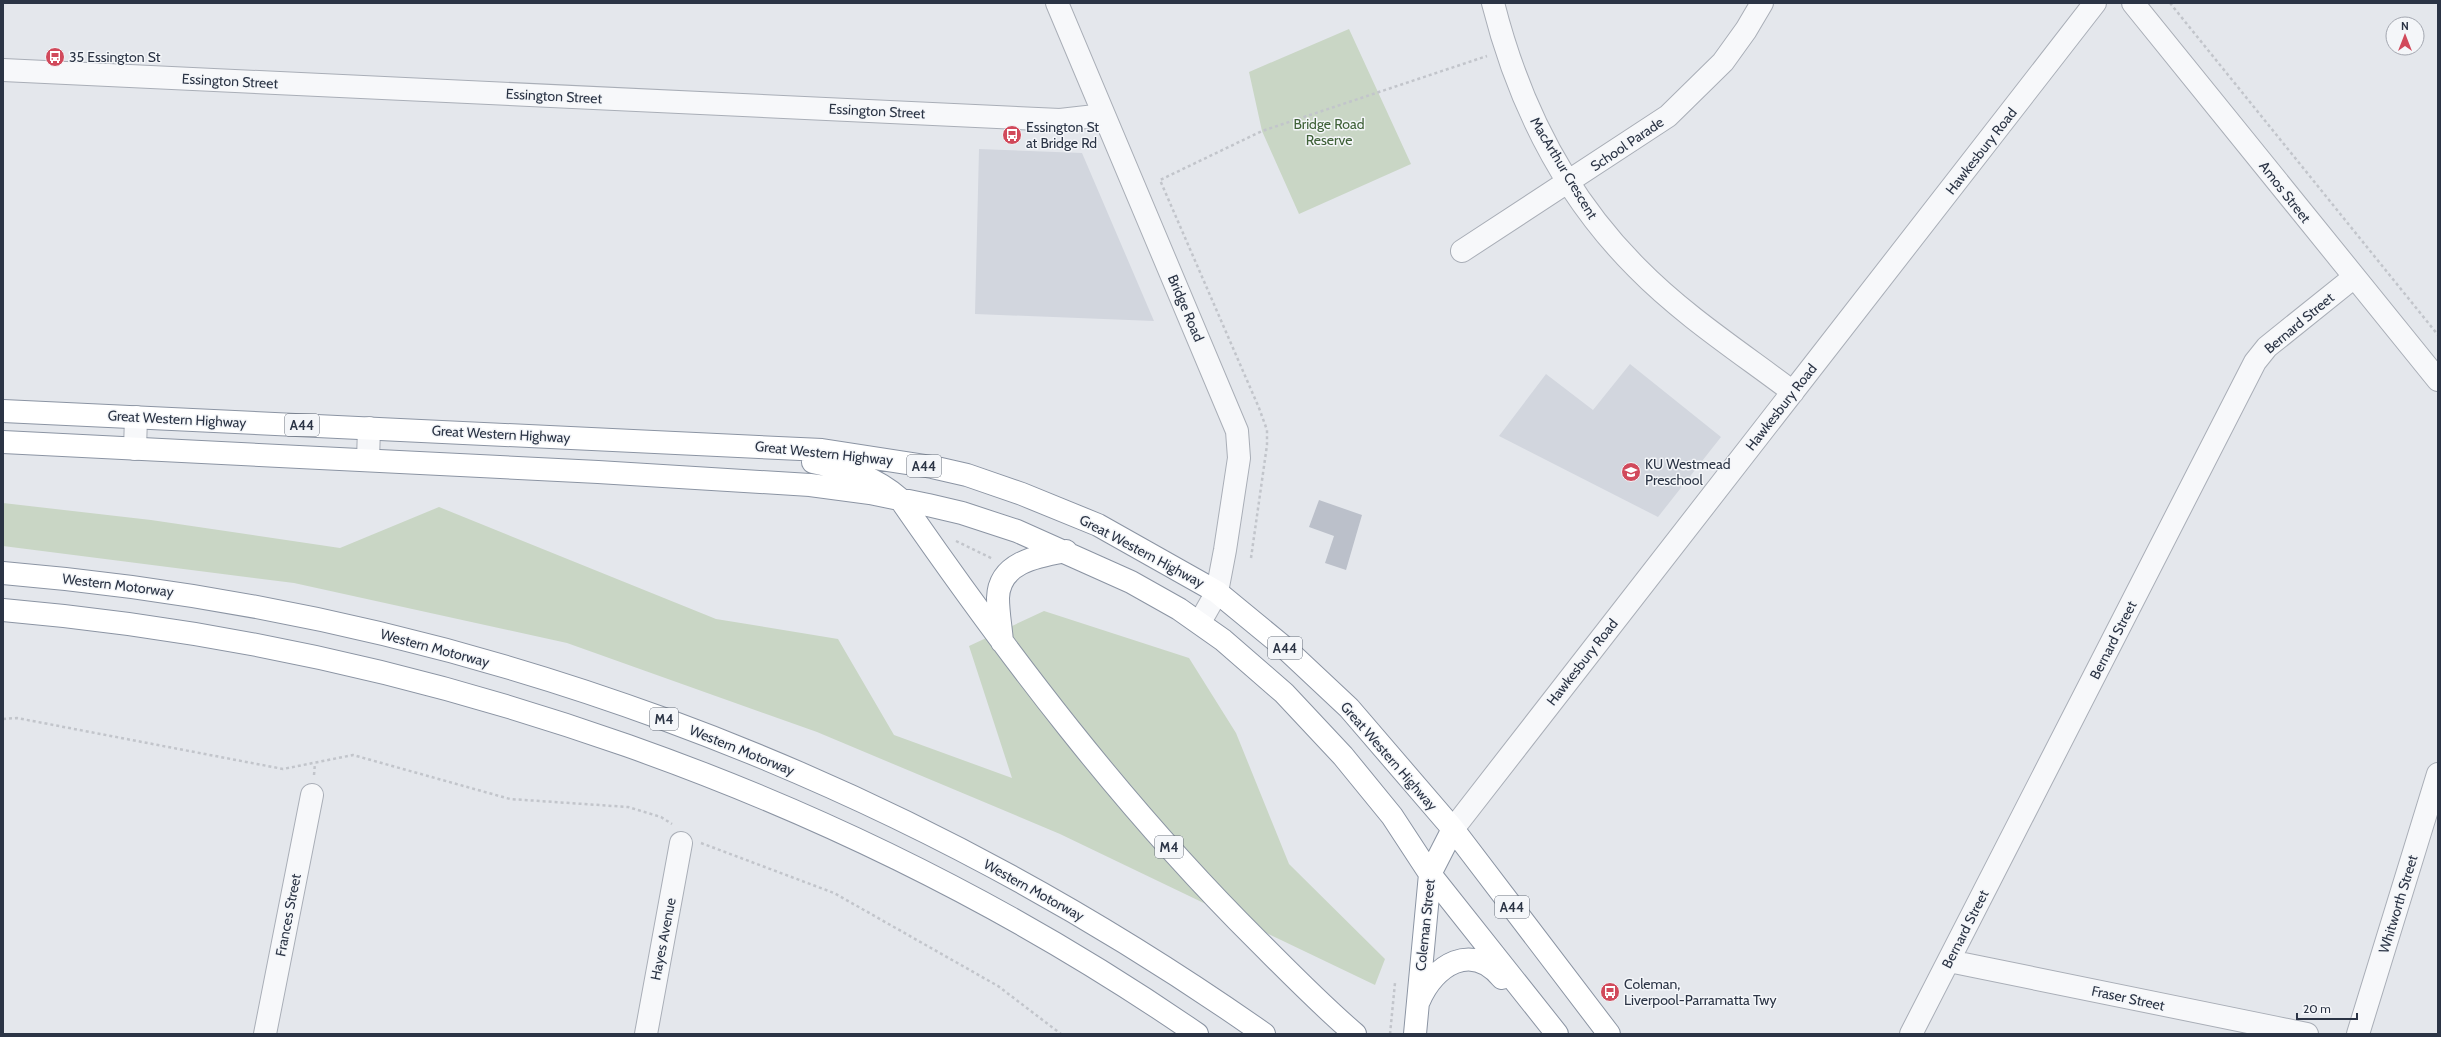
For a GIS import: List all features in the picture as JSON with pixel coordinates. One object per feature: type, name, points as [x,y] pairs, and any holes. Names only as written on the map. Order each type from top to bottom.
[{"type":"highway","name":"Great Western Highway","points":[[3,411],[742,444],[822,450],[866,456],[967,475],[1022,494],[1098,525],[1217,592],[1285,648],[1349,708],[1453,829],[1608,1034]]},
{"type":"highway","name":"A44","points":[[3,442],[789,483],[838,488],[900,499],[967,514],[1017,531],[1066,551],[1131,582],[1200,622],[1284,693],[1316,725],[1392,816],[1430,874],[1554,1030]]},
{"type":"highway","points":[[742,444],[766,453],[851,470],[874,480],[900,499],[1002,642]]},
{"type":"highway","points":[[1002,642],[998,597],[1004,580],[1013,567],[1034,556],[1066,551]]},
{"type":"highway","name":"Western Motorway","points":[[3,572],[176,592],[342,624],[482,660],[596,695],[676,723],[842,791],[901,818],[971,854],[1050,897],[1166,966],[1264,1034]]},
{"type":"highway","points":[[3,610],[131,625],[315,657],[480,698],[570,726],[702,774],[766,800],[847,836],[934,878],[1078,959],[1197,1034]]},
{"type":"highway","name":"M4","points":[[1002,642],[1072,734],[1212,896],[1355,1034]]},
{"type":"highway","name":"Coleman Street","points":[[1415,1034],[1430,874],[1453,829]]},
{"type":"highway","name":"Coleman Street","points":[[1418,1002],[1424,989],[1442,970],[1458,961],[1472,959],[1490,965],[1524,1007],[1554,1030]]},
{"type":"street","name":"Bridge Road","points":[[1057,3],[1237,431],[1239,458],[1217,592],[1200,622]]},
{"type":"street","name":"MacArthur Crescent","points":[[1493,3],[1505,51],[1522,96],[1540,134],[1569,183],[1598,224],[1637,268],[1673,301],[1793,392]]},
{"type":"street","name":"School Parade","points":[[1462,251],[1651,129],[1683,104],[1727,56],[1762,3]]},
{"type":"street","name":"Hawkesbury Road","points":[[1453,829],[2095,3]]},
{"type":"street","name":"Amos Street","points":[[2133,3],[2163,37],[2353,278],[2438,380]]},
{"type":"street","name":"Essington Street","points":[[3,70],[1053,120],[1104,115]]},
{"type":"street","name":"Bernard Street","points":[[1911,1034],[2255,362],[2267,347],[2353,278]]},
{"type":"street","points":[[135,449],[136,417]]},
{"type":"street","points":[[368,460],[369,428]]},
{"type":"street","name":"Whitworth Street","points":[[2358,1034],[2438,774]]},
{"type":"street","name":"Frances Street","points":[[265,1034],[312,795]]},
{"type":"street","name":"Hayes Avenue","points":[[646,1034],[685,837]]},
{"type":"street","name":"Fraser Street","points":[[1949,961],[2306,1034]]},
{"type":"path","name":"Amos Street","points":[[2170,3],[2438,334]]},
{"type":"path","points":[[1160,180],[1262,132],[1377,91],[1505,51]]},
{"type":"path","points":[[950,539],[994,560]]},
{"type":"path","points":[[3,719],[17,718],[283,769],[353,755],[510,799],[628,807],[661,816],[685,837],[834,893],[998,986],[1062,1034]]},
{"type":"path","points":[[1390,1034],[1395,983]]},
{"type":"shaded area","points":[[979,149],[1082,153],[1154,321],[975,314]]},
{"type":"shaded area","name":"KU Westmead Preschool","points":[[1630,364],[1721,437],[1658,517],[1499,436],[1546,374],[1593,410]]},
{"type":"green space","name":"Bridge Road Reserve","points":[[1349,29],[1411,164],[1299,214],[1262,131],[1249,72]]},
{"type":"green space","points":[[3,503],[151,520],[340,548],[439,507],[716,619],[838,639],[894,735],[1012,778],[969,646],[1044,611],[1189,658],[1236,733],[1289,864],[1385,959],[1375,985],[1060,834],[817,732],[567,643],[294,583],[3,546]]},
{"type":"building","points":[[1319,500],[1362,515],[1346,570],[1325,563],[1334,536],[1309,527]]},
{"type":"place","name":"35 Essington St","points":[[55,57]]},
{"type":"place","name":"Essington St at Bridge Rd","points":[[1012,135]]},
{"type":"place","name":"KU Westmead Preschool","points":[[1631,472]]},
{"type":"place","name":"Coleman, Liverpool-Parramatta Twy","points":[[1610,992]]}]
